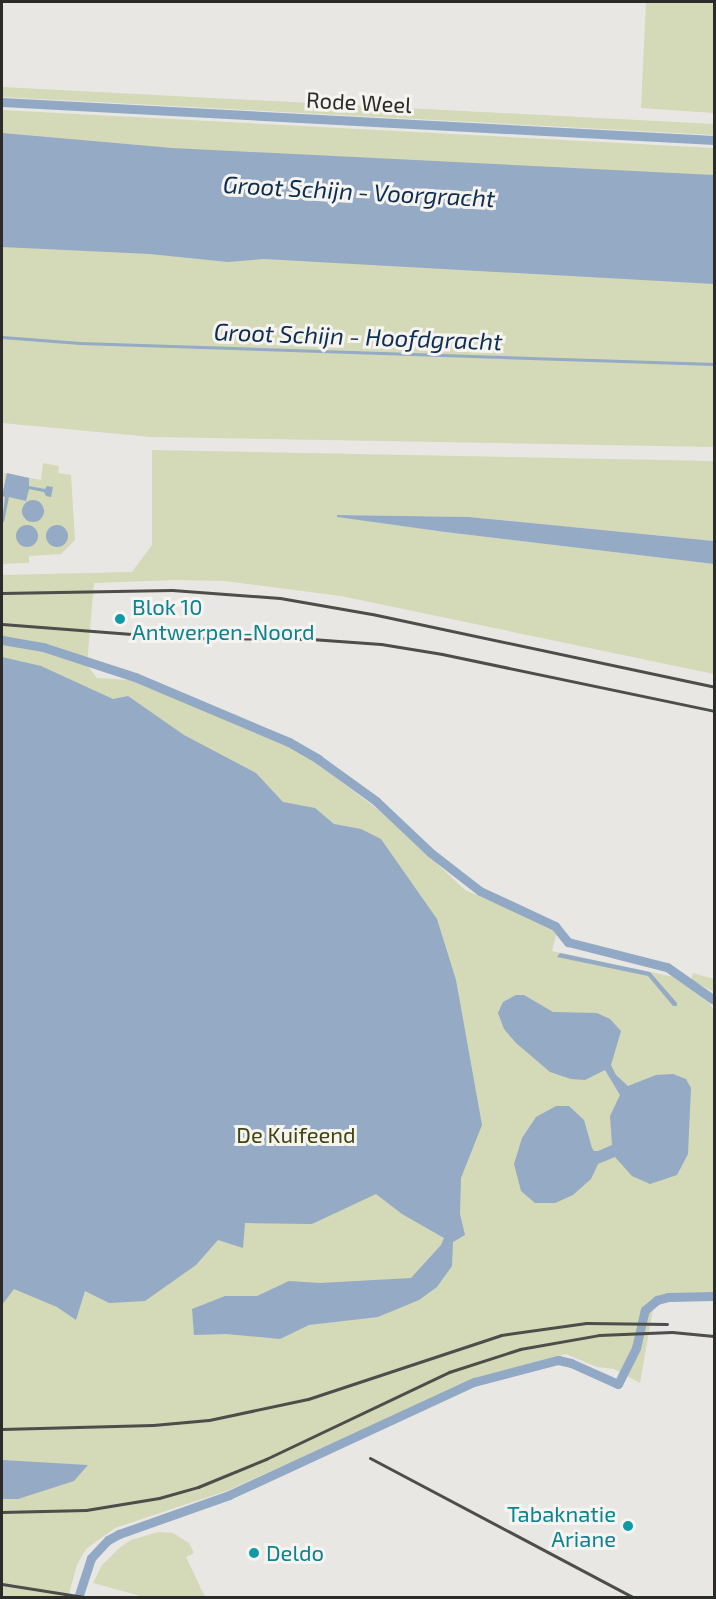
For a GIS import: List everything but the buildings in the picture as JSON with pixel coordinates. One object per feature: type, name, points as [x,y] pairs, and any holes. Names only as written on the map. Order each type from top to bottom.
[{"type":"street","name":"Rode Weel","points":[[2,102],[714,140]]},
{"type":"street","points":[[2,640],[43,647],[135,677],[290,742],[318,759],[376,801],[431,854],[480,891],[555,926],[568,942],[667,967],[714,1000]]},
{"type":"street","points":[[78,1598],[91,1558],[103,1544],[119,1534],[229,1496],[474,1382],[558,1360],[571,1363],[618,1384],[636,1348],[645,1310],[657,1300],[668,1297],[714,1296]]},
{"type":"green space","points":[[646,2],[714,2],[714,113],[641,108]]},
{"type":"green space","points":[[2,87],[714,124],[714,135],[2,97]]},
{"type":"green space","points":[[2,110],[714,148],[714,447],[152,437],[2,423]]},
{"type":"green space","name":"De Kuifeend","points":[[152,450],[714,461],[714,541],[469,517],[337,515],[338,517],[445,532],[714,564],[714,674],[341,596],[225,581],[174,580],[94,583],[87,665],[97,678],[129,680],[247,727],[307,756],[384,814],[465,890],[543,923],[557,932],[552,951],[674,977],[709,1002],[714,1011],[714,1293],[655,1298],[640,1383],[614,1369],[597,1367],[566,1354],[482,1376],[229,1490],[115,1528],[86,1549],[77,1565],[68,1597],[2,1597],[2,575],[132,572],[152,545]]},
{"type":"green space","points":[[43,463],[59,466],[58,473],[71,475],[75,540],[61,554],[29,556],[29,563],[2,564],[4,473],[41,480]]},
{"type":"green space","points":[[693,973],[714,979],[714,992],[691,980]]},
{"type":"green space","points":[[158,1532],[173,1533],[189,1543],[194,1553],[186,1557],[205,1597],[144,1597],[93,1583],[102,1565],[119,1548],[131,1540]]},
{"type":"water","name":"Groot Schijn - Voorgracht","points":[[2,133],[172,148],[714,175],[714,284],[264,259],[228,262],[150,254],[2,247]]},
{"type":"water","points":[[7,473],[29,478],[29,486],[45,489],[47,486],[53,487],[51,497],[46,496],[44,492],[29,489],[26,501],[9,497],[4,522],[2,522],[5,497],[2,496]]},
{"type":"water","points":[[33,500],[41,503],[44,511],[41,519],[33,522],[25,519],[22,511],[25,503]]},
{"type":"water","points":[[337,515],[469,517],[714,541],[714,564],[445,532],[337,517]]},
{"type":"water","points":[[27,525],[35,528],[38,536],[35,544],[27,547],[19,544],[16,536],[19,528]]},
{"type":"water","points":[[57,525],[65,528],[68,536],[65,544],[57,547],[49,544],[46,536],[49,528]]},
{"type":"water","points":[[2,657],[41,666],[113,699],[128,696],[184,735],[256,773],[283,802],[315,808],[334,824],[361,829],[381,839],[437,919],[456,980],[482,1125],[461,1178],[460,1214],[465,1235],[453,1242],[452,1266],[437,1287],[419,1300],[378,1317],[309,1325],[280,1339],[226,1334],[194,1335],[192,1309],[225,1296],[257,1296],[289,1281],[320,1283],[411,1278],[441,1245],[444,1238],[402,1214],[376,1194],[312,1224],[245,1223],[243,1248],[218,1240],[196,1265],[145,1301],[109,1303],[85,1291],[76,1320],[57,1307],[14,1289],[2,1305]]},
{"type":"water","points":[[560,953],[650,972],[677,1003],[677,1006],[673,1006],[648,976],[557,957]]},
{"type":"water","points":[[516,995],[524,995],[553,1012],[597,1013],[610,1019],[621,1031],[611,1065],[616,1075],[628,1086],[656,1075],[673,1074],[686,1079],[691,1088],[688,1154],[677,1175],[650,1184],[632,1176],[615,1157],[598,1164],[591,1179],[573,1195],[555,1203],[535,1203],[521,1191],[514,1164],[522,1138],[536,1117],[556,1106],[569,1106],[584,1120],[592,1148],[598,1151],[612,1145],[610,1116],[620,1095],[605,1070],[585,1080],[571,1079],[550,1072],[516,1043],[504,1029],[498,1013],[503,1002]]},
{"type":"water","points":[[2,1460],[88,1465],[74,1481],[18,1499],[2,1499]]},
{"type":"waterway","name":"Groot Schijn - Hoofdgracht","points":[[2,337],[80,343],[714,364]]},
{"type":"railway","points":[[2,593],[172,590],[280,598],[372,614],[714,687]]},
{"type":"railway","points":[[2,624],[183,638],[311,639],[381,644],[442,654],[714,711]]},
{"type":"railway","points":[[2,1429],[153,1425],[209,1420],[308,1399],[501,1335],[586,1323],[667,1324]]},
{"type":"railway","points":[[2,1512],[86,1510],[159,1498],[198,1487],[266,1459],[449,1372],[520,1349],[599,1335],[672,1332],[714,1336]]},
{"type":"railway","points":[[370,1458],[634,1598]]},
{"type":"railway","points":[[2,1584],[90,1598]]},
{"type":"place","name":"Blok 10 Antwerpen-Noord","points":[[120,619]]},
{"type":"place","name":"Tabaknatie Ariane","points":[[628,1526]]},
{"type":"place","name":"Deldo","points":[[254,1553]]}]
